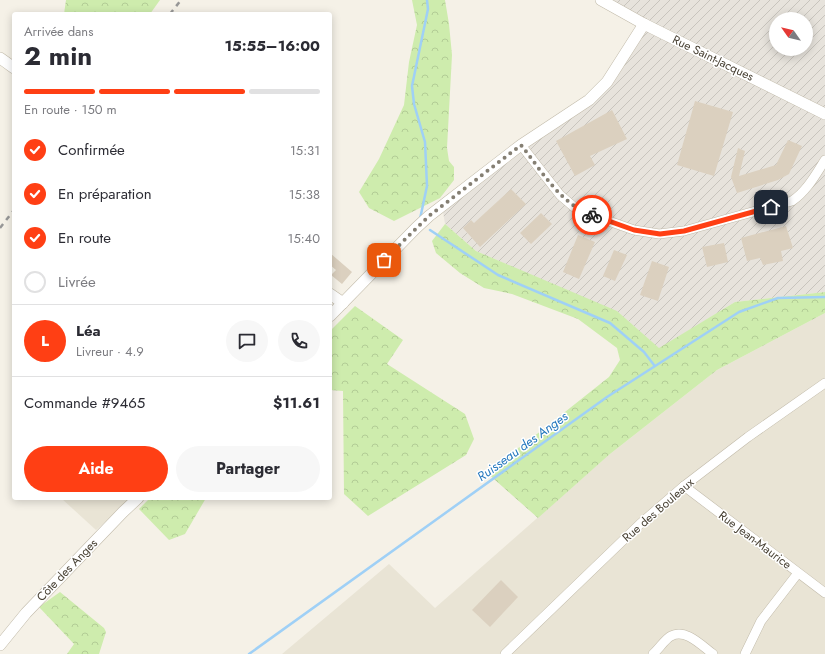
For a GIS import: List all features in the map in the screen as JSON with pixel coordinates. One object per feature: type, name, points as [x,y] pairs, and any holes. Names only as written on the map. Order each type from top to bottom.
[{"type":"street","name":"Rue Saint-Jacques","points":[[602,0],[644,24],[825,114]]},
{"type":"street","points":[[332,314],[429,216],[521,145],[589,100],[607,82],[644,24]]},
{"type":"street","points":[[0,58],[12,67]]},
{"type":"street","points":[[521,145],[560,195],[574,207],[586,213],[634,230],[660,234],[684,231],[792,201],[804,190],[825,160]]},
{"type":"street","points":[[332,295],[343,303]]},
{"type":"street","name":"Rue des Bouleaux","points":[[505,654],[640,524],[684,486],[760,428],[825,383]]},
{"type":"street","name":"Rue Jean-Maurice","points":[[684,486],[825,593]]},
{"type":"street","name":"Côte des Anges","points":[[0,645],[26,613],[136,500]]},
{"type":"street","points":[[746,654],[761,621],[798,573]]},
{"type":"street","points":[[653,654],[671,636],[679,633],[688,635],[713,654]]},
{"type":"shaded area","points":[[601,0],[825,0],[825,292],[735,302],[659,349],[619,313],[476,251],[445,224],[442,205],[589,100],[644,24]]},
{"type":"shaded area","points":[[825,313],[825,654],[282,654],[389,564],[435,608],[610,454],[717,370]]},
{"type":"shaded area","points":[[63,500],[130,500],[96,530]]},
{"type":"green space","points":[[66,0],[160,0],[151,12],[64,12]]},
{"type":"green space","points":[[412,0],[445,0],[452,55],[447,148],[449,161],[454,167],[454,180],[440,198],[394,221],[369,208],[359,192],[379,159],[404,105],[409,62],[417,25]]},
{"type":"green space","points":[[445,224],[476,251],[617,311],[659,348],[735,302],[825,292],[825,313],[717,370],[610,454],[538,518],[486,472],[609,377],[620,360],[617,348],[578,319],[512,294],[484,288],[460,273],[436,253],[432,241]]},
{"type":"green space","points":[[355,306],[403,340],[387,364],[465,414],[474,439],[466,455],[368,516],[344,494],[343,391],[332,390],[332,329]]},
{"type":"green space","points":[[148,500],[205,500],[185,534],[169,540],[139,509]]},
{"type":"green space","points":[[60,592],[104,628],[106,632],[99,654],[67,654],[74,644],[39,607]]},
{"type":"building","points":[[695,101],[733,112],[714,176],[677,165]]},
{"type":"building","points":[[612,110],[627,139],[590,156],[595,165],[575,176],[556,141]]},
{"type":"building","points":[[788,140],[802,146],[789,174],[778,180],[737,193],[731,177],[738,148],[745,151],[739,176],[776,165]]},
{"type":"building","points":[[511,189],[526,204],[480,247],[463,228],[471,220],[474,223]]},
{"type":"building","points":[[541,213],[552,224],[531,244],[520,233]]},
{"type":"building","points":[[786,226],[793,248],[781,251],[783,261],[763,265],[760,258],[747,261],[741,238]]},
{"type":"building","points":[[578,235],[595,242],[579,279],[563,272]]},
{"type":"building","points":[[724,243],[728,262],[707,267],[702,247]]},
{"type":"building","points":[[614,250],[627,255],[615,281],[603,276]]},
{"type":"building","points":[[332,255],[352,272],[342,284],[332,276],[336,270],[332,267]]},
{"type":"building","points":[[652,261],[669,267],[658,301],[640,295]]},
{"type":"building","points":[[501,580],[518,597],[490,627],[472,610]]},
{"type":"waterway","points":[[420,219],[427,186],[425,142],[414,104],[412,86],[428,9],[427,0]]},
{"type":"waterway","points":[[430,230],[498,275],[610,323],[644,352],[654,365]]},
{"type":"waterway","name":"Ruisseau des Anges","points":[[249,654],[607,397],[739,312],[778,298],[825,297]]},
{"type":"railway","points":[[172,12],[181,0]]},
{"type":"railway","points":[[0,228],[12,213]]},
{"type":"way so far","points":[[384,260],[416,228],[442,205],[521,145],[560,195],[574,207],[592,215]]},
{"type":"route","points":[[592,215],[634,230],[660,234],[684,231],[771,207]]}]
